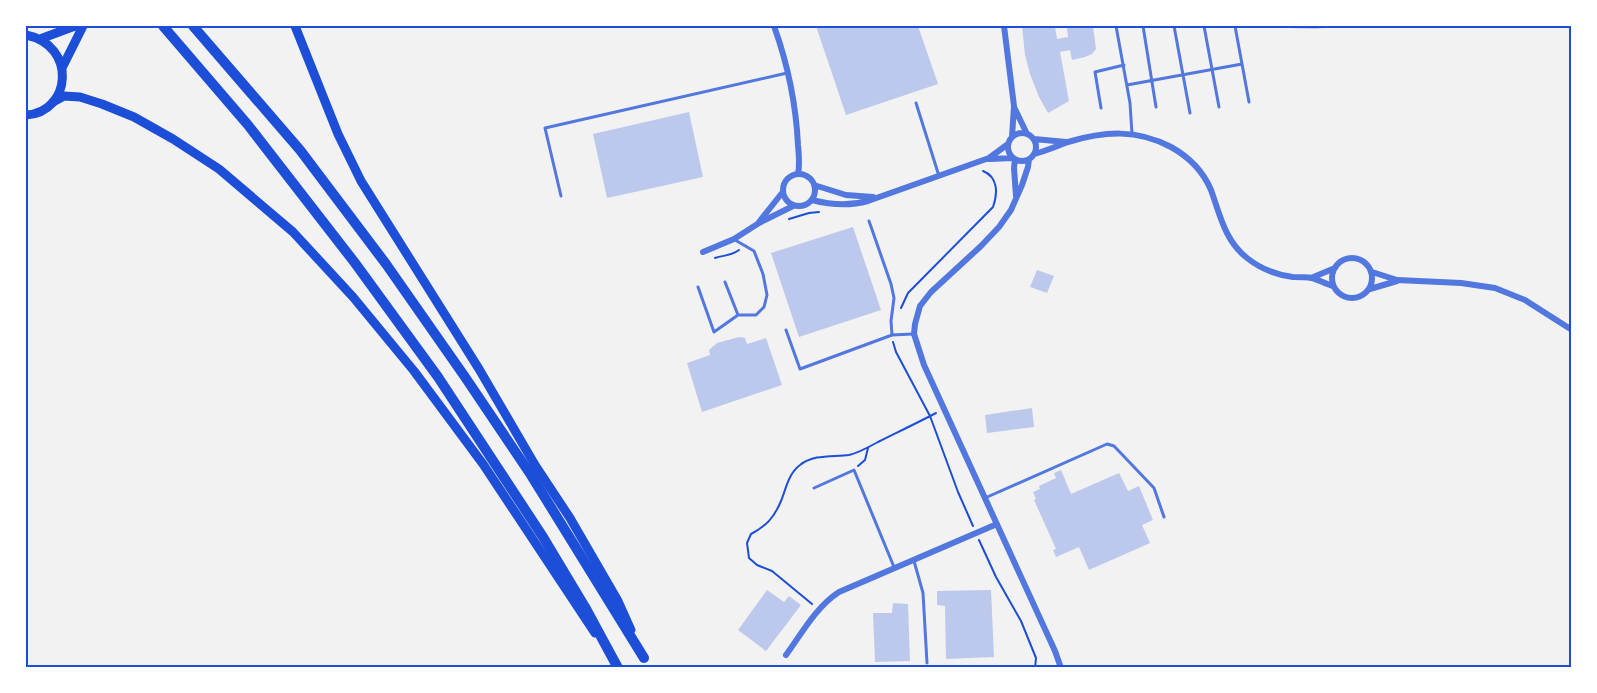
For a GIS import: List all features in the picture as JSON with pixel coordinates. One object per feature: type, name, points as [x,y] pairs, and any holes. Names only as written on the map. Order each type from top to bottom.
[{"type":"highway","points":[[163,26],[255,134],[355,263],[438,377],[543,537],[618,668]]},
{"type":"highway","points":[[193,26],[300,150],[386,264],[531,475],[646,663]]},
{"type":"main road","points":[[40,39],[75,26]]},
{"type":"main road","points":[[62,68],[83,26]]},
{"type":"main road","points":[[295,26],[338,134],[361,181],[479,369],[535,465],[570,518],[618,601],[646,663]]},
{"type":"main road","points":[[26,35],[40,39],[51,46],[58,56],[63,80],[53,102]]},
{"type":"main road","points":[[26,115],[42,111],[64,96],[90,99],[117,109],[173,139],[219,169],[293,232],[361,306],[414,371],[483,464],[618,668]]},
{"type":"street","points":[[774,26],[789,73],[796,115],[798,174]]},
{"type":"street","points":[[989,159],[1008,144],[1012,137],[1014,106],[1004,26]]},
{"type":"street","points":[[1014,106],[1027,134]]},
{"type":"street","points":[[1012,137],[1019,133],[1027,134],[1034,139],[1069,142]]},
{"type":"street","points":[[812,200],[841,205],[868,201],[989,159],[1020,161],[1069,142],[1106,135],[1132,134],[1151,138],[1164,144],[1178,151],[1193,163],[1210,188],[1226,232],[1234,244],[1249,260],[1270,272],[1311,278],[1333,286],[1340,295],[1351,299],[1362,296],[1370,289],[1397,280]]},
{"type":"street","points":[[1034,139],[1036,147],[1011,210],[999,227],[926,298],[917,313],[914,334],[924,365],[998,524],[1061,668]]},
{"type":"street","points":[[1008,144],[1009,153],[1014,159],[1016,197]]},
{"type":"street","points":[[759,223],[782,193],[784,182],[793,175],[808,177],[814,185],[846,195],[876,197]]},
{"type":"street","points":[[703,252],[734,239],[793,206],[803,206],[812,200],[814,185]]},
{"type":"street","points":[[782,193],[788,203],[793,206]]},
{"type":"street","points":[[1333,286],[1332,276],[1335,268],[1341,261],[1353,258],[1365,262],[1372,272],[1370,289]]},
{"type":"street","points":[[1311,278],[1335,268]]},
{"type":"street","points":[[1372,272],[1397,280],[1470,284],[1495,288],[1524,300],[1572,330]]},
{"type":"street","points":[[786,655],[819,609],[839,592],[998,524]]},
{"type":"lane","points":[[1116,26],[1127,85],[1132,134]]},
{"type":"lane","points":[[1143,26],[1156,107]]},
{"type":"lane","points":[[1174,26],[1190,113]]},
{"type":"lane","points":[[1204,26],[1219,107]]},
{"type":"lane","points":[[1235,26],[1249,102]]},
{"type":"lane","points":[[1127,85],[1242,64]]},
{"type":"lane","points":[[1101,108],[1095,72],[1124,66]]},
{"type":"lane","points":[[561,196],[545,128],[789,73]]},
{"type":"lane","points":[[916,103],[939,176]]},
{"type":"lane","points":[[869,221],[894,298],[892,335]]},
{"type":"lane","points":[[698,287],[714,332],[738,315],[756,315],[764,307],[767,295],[763,274],[754,251],[734,239]]},
{"type":"lane","points":[[725,282],[738,315]]},
{"type":"lane","points":[[786,330],[800,369],[892,335],[914,334]]},
{"type":"lane","points":[[986,498],[1107,444],[1114,446],[1154,488],[1164,517]]},
{"type":"lane","points":[[814,488],[854,470],[894,568]]},
{"type":"lane","points":[[914,560],[923,593],[927,663]]},
{"type":"path","points":[[900,313],[908,293],[993,207],[996,190],[993,178],[983,171],[975,171]]},
{"type":"path","points":[[785,221],[823,211]]},
{"type":"path","points":[[715,258],[732,255],[745,246]]},
{"type":"path","points":[[892,335],[896,352],[930,416],[976,533],[1028,637],[1036,658],[1035,668]]},
{"type":"path","points":[[819,609],[772,571],[757,565],[749,558],[747,543],[751,534],[771,520],[794,470],[802,463],[817,457],[850,455],[944,409]]},
{"type":"path","points":[[854,470],[865,460],[869,447]]},
{"type":"building","points":[[816,26],[918,26],[938,84],[846,115]]},
{"type":"building","points":[[1022,26],[1055,26],[1057,39],[1068,37],[1067,28],[1093,26],[1096,49],[1092,54],[1072,60],[1070,50],[1060,52],[1069,101],[1048,113],[1030,74],[1025,55]]},
{"type":"building","points":[[1288,26],[1332,27],[1315,29],[1288,28]]},
{"type":"building","points":[[689,112],[703,177],[607,198],[593,134]]},
{"type":"building","points":[[853,227],[881,310],[799,337],[771,253]]},
{"type":"building","points":[[1037,270],[1054,276],[1047,293],[1030,287]]},
{"type":"building","points":[[739,337],[745,338],[747,344],[766,338],[782,385],[702,412],[687,363],[710,355],[709,350],[717,343]]},
{"type":"building","points":[[1032,408],[1034,427],[987,433],[985,415]]},
{"type":"building","points":[[1061,470],[1071,494],[1119,473],[1128,491],[1139,486],[1153,520],[1142,525],[1150,543],[1089,570],[1079,547],[1056,557],[1053,550],[1056,549],[1034,500],[1036,499],[1033,492],[1040,489],[1039,486],[1056,478],[1054,473]]},
{"type":"building","points":[[767,590],[784,602],[789,596],[801,605],[766,651],[738,630]]},
{"type":"building","points":[[991,590],[994,657],[946,659],[945,606],[937,605],[937,591]]},
{"type":"building","points":[[893,603],[908,604],[910,661],[875,662],[873,613],[892,613]]}]
